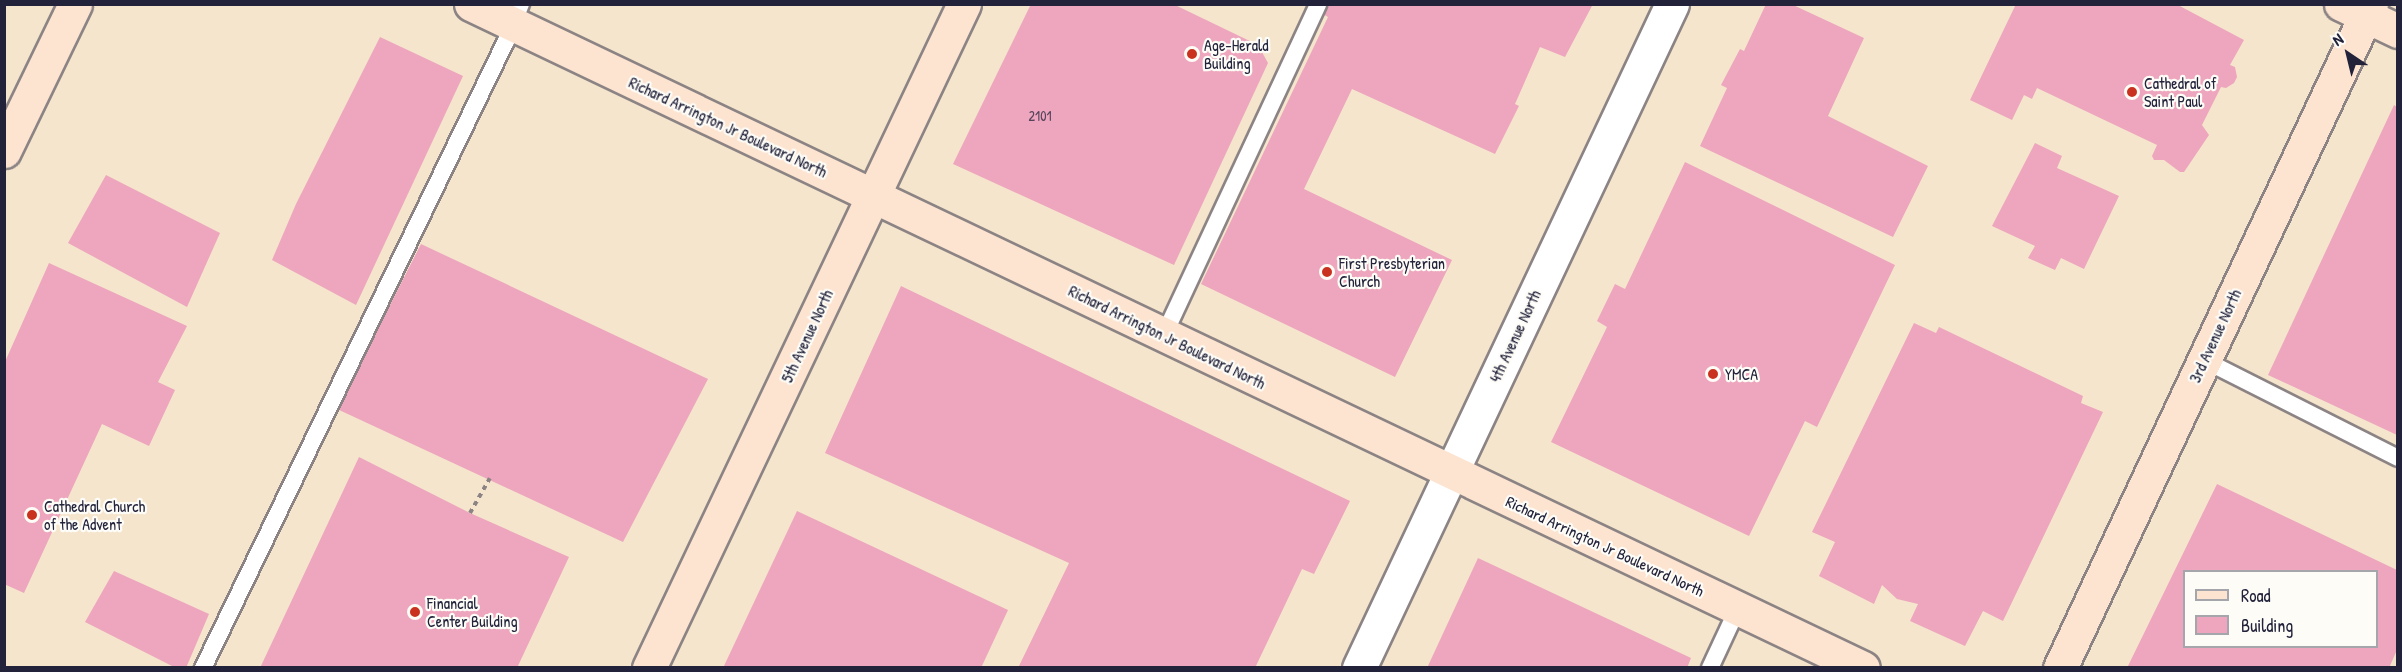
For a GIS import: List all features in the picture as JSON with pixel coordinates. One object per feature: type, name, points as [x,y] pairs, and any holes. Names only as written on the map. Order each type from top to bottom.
[{"type":"main road","points":[[4,151],[75,4]]},
{"type":"main road","name":"Richard Arrington Jr Boulevard North","points":[[471,4],[517,14],[873,196],[1863,668]]},
{"type":"main road","name":"5th Avenue North","points":[[649,668],[964,4]]},
{"type":"main road","points":[[2359,8],[2397,31]]},
{"type":"main road","name":"3rd Avenue North","points":[[2060,668],[2205,360],[2359,8]]},
{"type":"street","name":"4th Avenue North","points":[[1359,668],[1672,4]]},
{"type":"lane","points":[[1164,335],[1318,4]]},
{"type":"lane","points":[[203,668],[517,14]]},
{"type":"lane","points":[[2205,360],[2397,458]]},
{"type":"lane","points":[[1710,668],[1738,608]]},
{"type":"path","points":[[470,513],[490,478]]},
{"type":"building","points":[[1031,4],[1173,4],[1258,45],[1268,63],[1174,265],[953,164]]},
{"type":"building","points":[[1327,4],[1593,4],[1565,57],[1540,47],[1515,104],[1519,106],[1495,154],[1352,89],[1304,189],[1452,260],[1395,377],[1201,284],[1328,17],[1323,14]]},
{"type":"building","points":[[1766,4],[1791,4],[1864,38],[1828,116],[1928,166],[1893,237],[1700,146],[1727,88],[1721,85],[1740,49],[1744,51]]},
{"type":"building","name":"Cathedral of Saint Paul","points":[[2016,4],[2176,4],[2244,40],[2230,65],[2235,67],[2237,77],[2234,83],[2226,88],[2221,87],[2202,125],[2209,135],[2184,172],[2180,172],[2164,160],[2154,160],[2152,156],[2157,145],[2037,88],[2032,99],[2024,95],[2012,120],[1970,100]]},
{"type":"building","points":[[380,37],[463,76],[356,305],[272,260],[296,204]]},
{"type":"building","points":[[2394,105],[2397,107],[2397,435],[2268,375]]},
{"type":"building","points":[[2035,143],[2062,156],[2057,168],[2119,196],[2084,269],[2061,258],[2055,270],[2028,258],[2035,246],[1992,226]]},
{"type":"building","name":"YMCA","points":[[1685,162],[1895,265],[1817,427],[1805,421],[1749,536],[1551,442],[1607,327],[1597,321],[1615,284],[1625,289]]},
{"type":"building","points":[[106,175],[220,233],[187,307],[68,243]]},
{"type":"building","points":[[421,244],[708,379],[623,542],[337,409]]},
{"type":"building","name":"Cathedral Church of the Advent","points":[[49,263],[187,326],[158,382],[175,390],[149,446],[102,424],[24,593],[4,584],[4,364]]},
{"type":"building","points":[[901,286],[1350,501],[1314,574],[1302,569],[1255,668],[1018,668],[1069,563],[825,453]]},
{"type":"building","points":[[1914,323],[1936,333],[1939,327],[2083,396],[2081,403],[2103,412],[2003,621],[1983,611],[1965,646],[1910,621],[1918,604],[1897,599],[1882,585],[1874,604],[1819,576],[1835,542],[1812,532]]},
{"type":"building","name":"Financial Center Building","points":[[359,457],[470,513],[569,557],[517,668],[260,668]]},
{"type":"building","points":[[2217,484],[2397,570],[2397,650],[2389,668],[2127,668]]},
{"type":"building","points":[[797,511],[1008,610],[981,668],[723,668]]},
{"type":"building","points":[[1478,558],[1691,658],[1687,668],[1427,668]]},
{"type":"building","points":[[114,571],[209,614],[186,668],[176,668],[85,622]]},
{"type":"place","name":"Age-Herald Building","points":[[1192,54]]},
{"type":"place","name":"Cathedral of Saint Paul","points":[[2132,92]]},
{"type":"place","name":"First Presbyterian Church","points":[[1327,272]]},
{"type":"place","name":"YMCA","points":[[1713,374]]},
{"type":"place","name":"Cathedral Church of the Advent","points":[[32,515]]},
{"type":"place","name":"Financial Center Building","points":[[415,612]]}]
